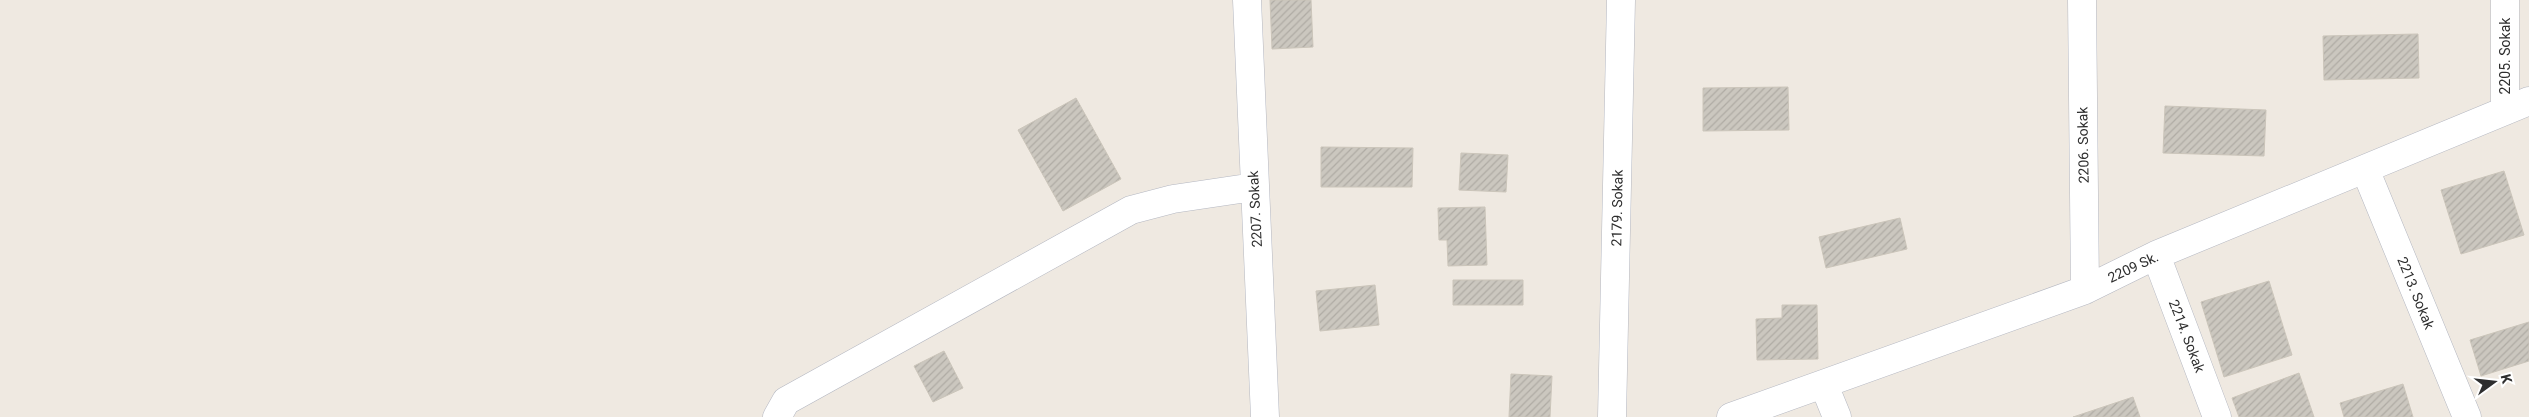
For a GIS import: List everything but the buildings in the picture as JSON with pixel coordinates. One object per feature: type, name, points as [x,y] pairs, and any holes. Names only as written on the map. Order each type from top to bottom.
[{"type":"street","name":"2207. Sokak","points":[[1247,0],[1265,417]]},
{"type":"street","name":"2179. Sokak","points":[[1612,417],[1621,0]]},
{"type":"street","name":"2206. Sokak","points":[[2082,0],[2085,290]]},
{"type":"street","name":"2205. Sokak","points":[[2504,0],[2517,106]]},
{"type":"street","name":"2209 Sk.","points":[[1731,417],[2085,290],[2156,255],[2517,106]]},
{"type":"street","name":"2213. Sokak","points":[[2365,169],[2467,417]]},
{"type":"street","points":[[777,417],[786,400],[1132,210],[1173,199],[1254,187]]},
{"type":"street","name":"2214. Sokak","points":[[2156,255],[2217,417]]},
{"type":"street","points":[[1824,385],[1837,417]]}]
